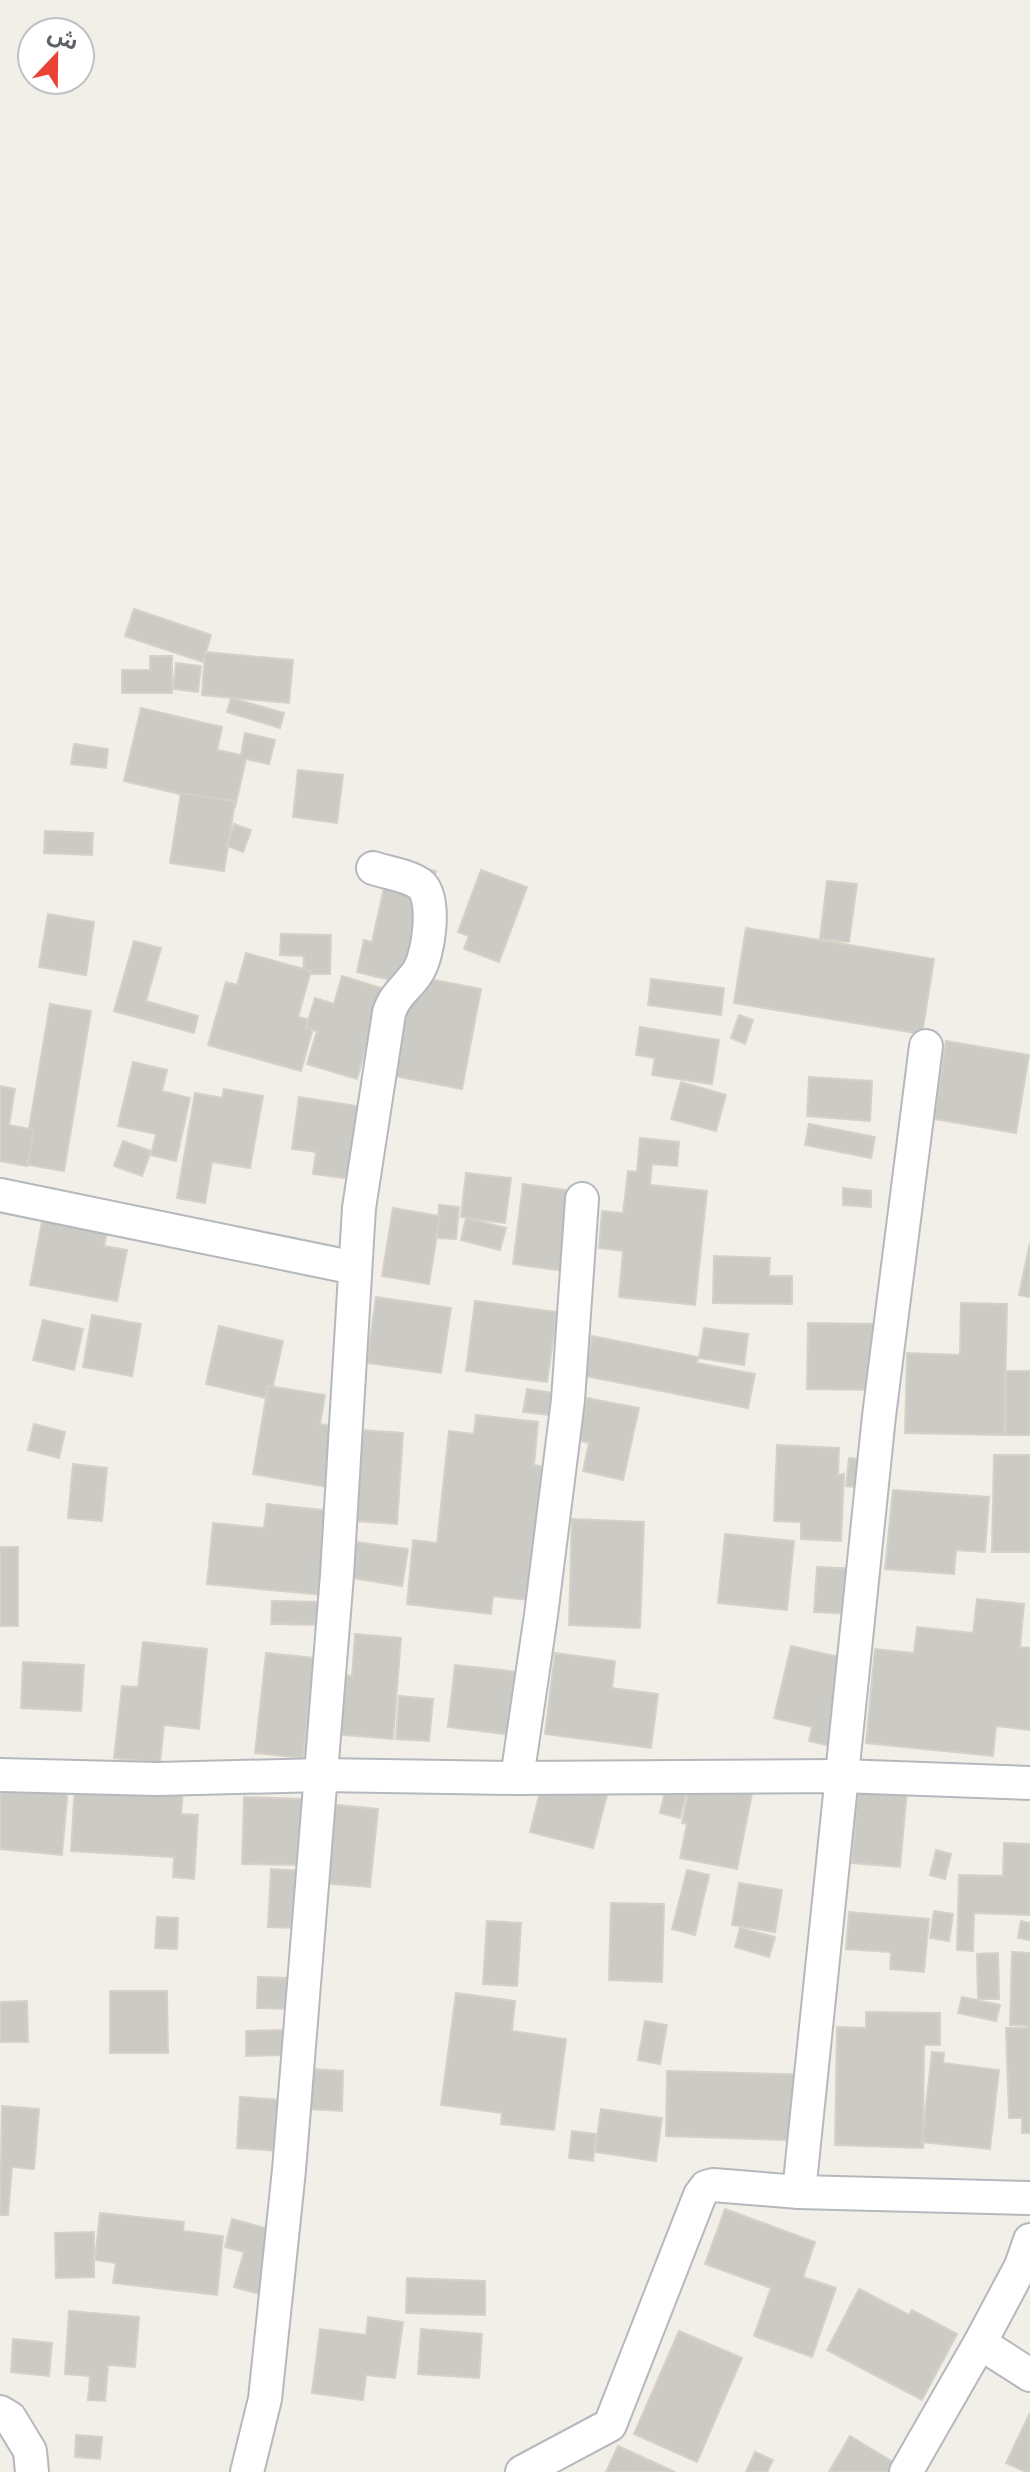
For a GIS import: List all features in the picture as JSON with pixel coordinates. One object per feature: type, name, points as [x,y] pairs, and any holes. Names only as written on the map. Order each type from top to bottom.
[{"type":"street","points":[[247,2472],[265,2399],[289,2170],[337,1575],[359,1208],[389,1013],[395,998],[420,968],[429,928],[429,899],[423,886],[373,868]]},
{"type":"street","points":[[799,2192],[879,1416],[926,1046]]},
{"type":"street","points":[[0,1195],[355,1268]]},
{"type":"street","points":[[517,1778],[568,1400],[582,1199]]},
{"type":"street","points":[[0,1775],[157,1779],[321,1775],[517,1778],[842,1776],[1030,1783]]},
{"type":"street","points":[[522,2472],[610,2425],[700,2195],[706,2187],[1030,2198]]},
{"type":"street","points":[[906,2472],[980,2343],[1021,2266],[1030,2240]]},
{"type":"street","points":[[980,2343],[1030,2375]]},
{"type":"street","points":[[0,2412],[10,2418],[30,2451],[32,2472]]},
{"type":"building","points":[[134,609],[211,635],[203,662],[125,636]]},
{"type":"building","points":[[205,652],[293,660],[289,703],[202,695]]},
{"type":"building","points":[[150,656],[172,656],[172,693],[122,693],[122,670],[150,670]]},
{"type":"building","points":[[176,663],[201,666],[198,692],[173,689]]},
{"type":"building","points":[[231,698],[284,713],[280,728],[227,712]]},
{"type":"building","points":[[141,708],[222,727],[217,750],[241,755],[245,733],[275,740],[269,764],[246,759],[235,807],[124,781]]},
{"type":"building","points":[[74,744],[108,749],[106,768],[71,764]]},
{"type":"building","points":[[298,770],[343,775],[337,823],[293,817]]},
{"type":"building","points":[[181,793],[235,801],[224,871],[170,863]]},
{"type":"building","points":[[234,824],[251,830],[243,852],[227,846]]},
{"type":"building","points":[[45,831],[93,833],[92,855],[44,853]]},
{"type":"building","points":[[390,861],[436,871],[411,985],[357,972],[364,940],[372,942]]},
{"type":"building","points":[[481,870],[527,887],[499,962],[464,949],[469,936],[458,932]]},
{"type":"building","points":[[827,881],[857,884],[849,942],[820,939]]},
{"type":"building","points":[[48,914],[94,922],[86,975],[39,967]]},
{"type":"building","points":[[746,928],[934,959],[922,1034],[734,1003]]},
{"type":"building","points":[[281,934],[331,935],[330,974],[303,974],[304,956],[280,955]]},
{"type":"building","points":[[134,941],[161,948],[146,1001],[198,1016],[194,1033],[114,1011]]},
{"type":"building","points":[[246,953],[311,971],[298,1017],[315,1021],[301,1071],[208,1045],[226,982],[237,985]]},
{"type":"building","points":[[408,975],[481,989],[462,1089],[389,1075]]},
{"type":"building","points":[[342,976],[384,989],[357,1079],[307,1064],[317,1031],[306,1028],[315,998],[334,1004]]},
{"type":"building","points":[[651,979],[724,988],[721,1015],[648,1005]]},
{"type":"building","points":[[50,1004],[91,1011],[64,1171],[23,1164]]},
{"type":"building","points":[[739,1015],[753,1020],[745,1044],[731,1038]]},
{"type":"building","points":[[640,1027],[719,1040],[712,1084],[652,1075],[655,1058],[636,1055]]},
{"type":"building","points":[[946,1041],[1029,1055],[1016,1133],[934,1119]]},
{"type":"building","points":[[133,1062],[167,1070],[162,1091],[190,1098],[176,1161],[151,1155],[156,1134],[118,1126]]},
{"type":"building","points":[[809,1077],[872,1081],[870,1121],[807,1116]]},
{"type":"building","points":[[681,1082],[726,1095],[716,1131],[671,1119]]},
{"type":"building","points":[[0,1086],[15,1089],[9,1125],[34,1130],[27,1166],[0,1161]]},
{"type":"building","points":[[224,1089],[263,1096],[250,1168],[212,1162],[205,1203],[177,1198],[195,1093],[222,1098]]},
{"type":"building","points":[[299,1097],[370,1108],[359,1180],[313,1174],[316,1152],[292,1149]]},
{"type":"building","points":[[809,1124],[875,1137],[871,1158],[805,1145]]},
{"type":"building","points":[[640,1138],[679,1142],[677,1166],[652,1164],[650,1185],[707,1191],[695,1305],[619,1297],[623,1251],[599,1248],[602,1211],[623,1213],[628,1171],[637,1172]]},
{"type":"building","points":[[123,1141],[151,1151],[142,1176],[114,1166]]},
{"type":"building","points":[[466,1173],[511,1178],[505,1223],[461,1217]]},
{"type":"building","points":[[523,1184],[574,1191],[564,1271],[513,1264]]},
{"type":"building","points":[[843,1188],[871,1191],[871,1207],[843,1205]]},
{"type":"building","points":[[439,1205],[459,1207],[456,1239],[437,1238]]},
{"type":"building","points":[[393,1208],[440,1216],[429,1284],[382,1276]]},
{"type":"building","points":[[44,1211],[109,1223],[104,1246],[127,1250],[117,1301],[30,1285]]},
{"type":"building","points":[[466,1218],[506,1228],[500,1250],[461,1240]]},
{"type":"building","points":[[1030,1243],[1030,1297],[1019,1295]]},
{"type":"building","points":[[714,1256],[770,1258],[769,1276],[792,1276],[792,1304],[713,1303]]},
{"type":"building","points":[[376,1297],[451,1308],[441,1373],[367,1363]]},
{"type":"building","points":[[475,1301],[557,1312],[547,1382],[466,1371]]},
{"type":"building","points":[[961,1303],[1007,1304],[1004,1435],[905,1433],[907,1353],[960,1355]]},
{"type":"building","points":[[92,1315],[141,1324],[132,1376],[83,1367]]},
{"type":"building","points":[[43,1320],[83,1329],[74,1370],[33,1360]]},
{"type":"building","points":[[808,1323],[881,1324],[880,1390],[807,1389]]},
{"type":"building","points":[[219,1326],[283,1341],[270,1399],[206,1384]]},
{"type":"building","points":[[704,1328],[748,1334],[744,1365],[699,1358]]},
{"type":"building","points":[[592,1336],[698,1357],[697,1363],[755,1374],[748,1408],[585,1376]]},
{"type":"building","points":[[1006,1371],[1030,1371],[1030,1435],[1006,1435]]},
{"type":"building","points":[[268,1386],[325,1395],[320,1424],[344,1428],[334,1488],[253,1474]]},
{"type":"building","points":[[527,1389],[561,1394],[558,1416],[523,1412]]},
{"type":"building","points":[[587,1398],[639,1408],[623,1480],[583,1471],[589,1443],[578,1440]]},
{"type":"building","points":[[476,1415],[538,1422],[534,1465],[545,1467],[538,1601],[493,1596],[491,1614],[407,1604],[413,1540],[437,1543],[449,1431],[474,1434]]},
{"type":"building","points":[[34,1424],[65,1432],[59,1458],[28,1450]]},
{"type":"building","points":[[361,1430],[403,1433],[397,1524],[355,1521]]},
{"type":"building","points":[[777,1445],[839,1448],[838,1475],[844,1474],[841,1541],[801,1539],[801,1522],[774,1521]]},
{"type":"building","points":[[994,1455],[1030,1455],[1030,1552],[992,1552]]},
{"type":"building","points":[[849,1458],[876,1461],[873,1489],[846,1486]]},
{"type":"building","points":[[73,1464],[107,1468],[102,1521],[68,1518]]},
{"type":"building","points":[[893,1490],[989,1497],[985,1552],[956,1550],[954,1574],[885,1569]]},
{"type":"building","points":[[267,1504],[331,1511],[324,1595],[207,1584],[213,1523],[264,1528]]},
{"type":"building","points":[[572,1519],[644,1522],[640,1628],[569,1625]]},
{"type":"building","points":[[725,1534],[794,1541],[787,1610],[718,1603]]},
{"type":"building","points":[[356,1542],[408,1549],[402,1586],[352,1578]]},
{"type":"building","points":[[0,1547],[18,1547],[18,1626],[0,1626]]},
{"type":"building","points":[[817,1567],[859,1569],[857,1614],[814,1612]]},
{"type":"building","points":[[977,1599],[1024,1604],[1020,1647],[1030,1648],[1030,1730],[996,1726],[993,1756],[866,1743],[875,1649],[914,1653],[917,1627],[973,1633]]},
{"type":"building","points":[[272,1601],[324,1602],[324,1625],[271,1624]]},
{"type":"building","points":[[355,1634],[401,1638],[393,1739],[332,1734],[337,1674],[352,1676]]},
{"type":"building","points":[[143,1642],[207,1649],[199,1729],[164,1725],[160,1763],[114,1758],[122,1686],[138,1687]]},
{"type":"building","points":[[791,1646],[852,1660],[831,1746],[809,1741],[812,1727],[774,1718]]},
{"type":"building","points":[[266,1653],[314,1658],[303,1758],[255,1753]]},
{"type":"building","points":[[555,1653],[615,1661],[612,1688],[658,1694],[651,1748],[545,1734]]},
{"type":"building","points":[[23,1662],[84,1665],[81,1711],[21,1708]]},
{"type":"building","points":[[455,1665],[527,1673],[520,1736],[448,1727]]},
{"type":"building","points":[[399,1696],[433,1699],[429,1741],[396,1739]]},
{"type":"building","points":[[547,1764],[611,1780],[593,1848],[530,1832]]},
{"type":"building","points":[[860,1764],[909,1768],[900,1867],[852,1863]]},
{"type":"building","points":[[693,1766],[755,1778],[737,1869],[680,1858],[687,1824],[682,1823]]},
{"type":"building","points":[[0,1770],[69,1776],[62,1855],[0,1849]]},
{"type":"building","points":[[669,1775],[689,1780],[680,1818],[660,1813]]},
{"type":"building","points":[[75,1784],[183,1790],[181,1814],[198,1815],[194,1879],[173,1877],[174,1857],[71,1851]]},
{"type":"building","points":[[244,1797],[304,1799],[303,1865],[242,1864]]},
{"type":"building","points":[[327,1804],[378,1809],[370,1887],[321,1883]]},
{"type":"building","points":[[1004,1843],[1030,1844],[1030,1915],[974,1913],[973,1951],[957,1950],[959,1875],[1003,1876]]},
{"type":"building","points":[[936,1850],[951,1854],[945,1879],[930,1875]]},
{"type":"building","points":[[271,1869],[301,1871],[298,1928],[268,1927]]},
{"type":"building","points":[[687,1870],[709,1875],[695,1935],[672,1929]]},
{"type":"building","points":[[739,1883],[782,1890],[775,1932],[732,1925]]},
{"type":"building","points":[[611,1903],[664,1904],[662,1982],[609,1980]]},
{"type":"building","points":[[934,1911],[953,1914],[949,1941],[930,1938]]},
{"type":"building","points":[[849,1912],[929,1919],[924,1972],[890,1969],[891,1952],[846,1949]]},
{"type":"building","points":[[157,1917],[178,1918],[177,1949],[155,1948]]},
{"type":"building","points":[[487,1921],[521,1923],[517,1986],[483,1984]]},
{"type":"building","points":[[1021,1921],[1030,1923],[1030,1940],[1018,1938]]},
{"type":"building","points":[[740,1928],[775,1937],[769,1957],[735,1947]]},
{"type":"building","points":[[1012,1952],[1030,1953],[1030,2026],[1010,2025]]},
{"type":"building","points":[[998,1953],[999,1999],[978,1999],[977,1954]]},
{"type":"building","points":[[258,1977],[292,1978],[291,2009],[257,2008]]},
{"type":"building","points":[[110,1991],[167,1991],[168,2053],[110,2053]]},
{"type":"building","points":[[456,1993],[515,2001],[512,2031],[566,2039],[554,2130],[501,2124],[502,2113],[441,2105]]},
{"type":"building","points":[[962,1997],[1000,2005],[996,2021],[958,2013]]},
{"type":"building","points":[[27,2001],[28,2042],[0,2042],[0,2002]]},
{"type":"building","points":[[866,2012],[940,2013],[940,2045],[924,2045],[923,2148],[835,2145],[837,2027],[866,2028]]},
{"type":"building","points":[[645,2021],[667,2025],[660,2064],[638,2060]]},
{"type":"building","points":[[1006,2028],[1030,2028],[1030,2133],[1022,2133],[1022,2118],[1009,2118]]},
{"type":"building","points":[[284,2030],[285,2055],[246,2056],[246,2031]]},
{"type":"building","points":[[932,2052],[944,2053],[943,2063],[999,2070],[990,2149],[922,2142]]},
{"type":"building","points":[[311,2069],[343,2071],[342,2111],[309,2109]]},
{"type":"building","points":[[667,2071],[816,2075],[814,2141],[666,2136]]},
{"type":"building","points":[[240,2097],[283,2100],[280,2151],[237,2148]]},
{"type":"building","points":[[2,2106],[39,2109],[34,2169],[12,2167],[8,2215],[0,2215]]},
{"type":"building","points":[[601,2109],[662,2118],[656,2161],[595,2152]]},
{"type":"building","points":[[572,2131],[596,2134],[593,2161],[569,2158]]},
{"type":"building","points":[[725,2209],[815,2242],[803,2277],[836,2288],[812,2357],[754,2336],[771,2288],[705,2264]]},
{"type":"building","points":[[100,2213],[184,2222],[183,2231],[223,2236],[217,2295],[113,2283],[116,2263],[95,2260]]},
{"type":"building","points":[[232,2219],[276,2231],[260,2294],[234,2287],[244,2252],[225,2247]]},
{"type":"building","points":[[94,2232],[94,2277],[56,2278],[55,2233]]},
{"type":"building","points":[[407,2278],[485,2281],[485,2315],[406,2313]]},
{"type":"building","points":[[859,2289],[909,2315],[912,2310],[957,2334],[922,2400],[827,2350]]},
{"type":"building","points":[[69,2311],[139,2317],[135,2367],[108,2365],[105,2401],[88,2400],[90,2376],[65,2374]]},
{"type":"building","points":[[368,2317],[403,2322],[395,2378],[366,2375],[363,2400],[312,2393],[320,2329],[366,2335]]},
{"type":"building","points":[[421,2329],[482,2334],[479,2378],[418,2374]]},
{"type":"building","points":[[679,2331],[742,2358],[697,2462],[634,2434]]},
{"type":"building","points":[[13,2339],[52,2343],[49,2376],[11,2372]]},
{"type":"building","points":[[1030,2413],[1030,2472],[1026,2472],[1006,2463]]},
{"type":"building","points":[[76,2435],[102,2437],[100,2459],[75,2457]]},
{"type":"building","points":[[850,2436],[893,2462],[887,2472],[829,2472]]},
{"type":"building","points":[[618,2446],[675,2472],[606,2472]]},
{"type":"building","points":[[755,2452],[773,2460],[767,2472],[746,2472]]}]
